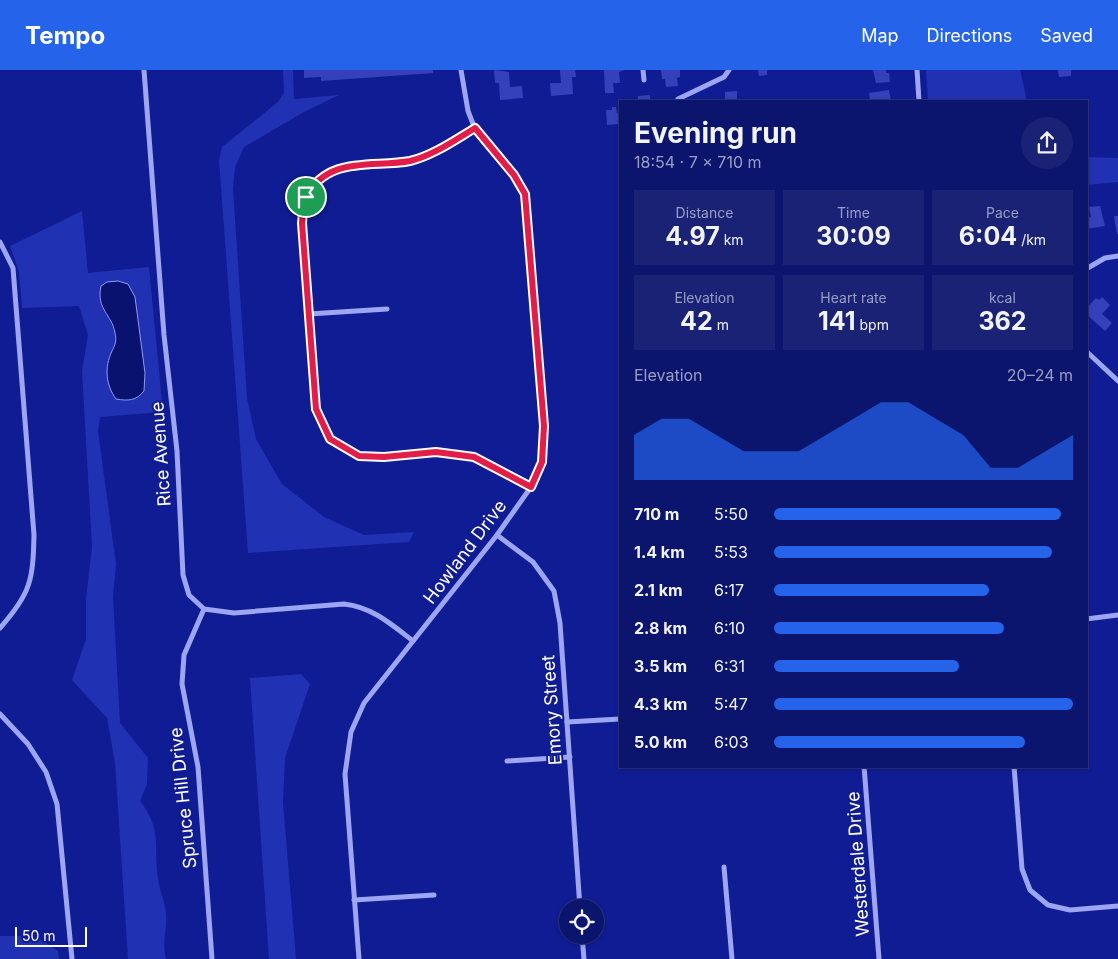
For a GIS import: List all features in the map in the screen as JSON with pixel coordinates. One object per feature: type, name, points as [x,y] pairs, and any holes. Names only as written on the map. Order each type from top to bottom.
[{"type":"street","name":"Rice Avenue","points":[[144,70],[164,335],[177,451],[182,575],[189,595],[204,610]]},
{"type":"street","name":"Howland Drive","points":[[358,959],[345,774],[351,732],[364,703],[497,535],[531,487],[542,462],[544,426],[525,194],[514,175],[475,128],[468,111],[461,70]]},
{"type":"street","points":[[643,70],[644,80]]},
{"type":"street","points":[[678,98],[724,77],[729,70]]},
{"type":"street","points":[[917,70],[919,100]]},
{"type":"street","points":[[475,128],[445,146],[410,160],[340,168],[322,177],[306,197],[302,223],[316,409],[330,439],[359,456],[384,457],[436,452],[474,457],[531,487]]},
{"type":"street","points":[[0,242],[13,268],[34,535],[33,571],[30,583],[18,606],[0,628]]},
{"type":"street","points":[[1088,268],[1105,258],[1118,256]]},
{"type":"street","points":[[309,314],[387,309]]},
{"type":"street","points":[[1088,353],[1118,381]]},
{"type":"street","name":"Emory Street","points":[[497,535],[533,562],[554,591],[560,623],[579,899]]},
{"type":"street","points":[[204,610],[234,613],[344,604],[361,606],[376,614],[413,641]]},
{"type":"street","name":"Spruce Hill Drive","points":[[204,610],[184,655],[182,684],[198,767],[212,959]]},
{"type":"street","points":[[1088,619],[1118,615]]},
{"type":"street","points":[[0,714],[28,744],[46,772],[57,804],[72,959]]},
{"type":"street","points":[[567,722],[619,719]]},
{"type":"street","points":[[507,761],[570,757]]},
{"type":"street","name":"Westerdale Drive","points":[[864,768],[879,959]]},
{"type":"street","points":[[1014,768],[1022,869],[1030,890],[1048,905],[1070,910],[1118,906]]},
{"type":"street","points":[[724,866],[732,959]]},
{"type":"street","points":[[354,900],[434,895]]},
{"type":"street","points":[[583,944],[584,959]]},
{"type":"shaded area","points":[[283,70],[293,70],[294,99],[339,95],[304,112],[244,147],[235,167],[233,189],[247,398],[256,439],[282,484],[324,517],[364,535],[414,532],[409,542],[248,553],[219,160],[222,147],[278,102],[284,93]]},
{"type":"shaded area","points":[[926,70],[1020,70],[1027,100],[928,100]]},
{"type":"shaded area","points":[[1088,157],[1118,158],[1118,182],[1088,185]]},
{"type":"shaded area","points":[[82,211],[88,273],[149,267],[163,412],[100,417],[98,431],[116,564],[113,597],[120,723],[148,758],[147,784],[140,801],[152,821],[156,838],[159,882],[166,913],[164,946],[166,959],[128,959],[115,763],[107,718],[72,680],[86,639],[86,599],[92,547],[82,371],[88,335],[79,306],[22,308],[19,272],[10,246]]},
{"type":"shaded area","points":[[118,281],[128,284],[135,297],[145,373],[144,391],[138,397],[128,400],[116,399],[108,382],[109,357],[116,336],[111,321],[102,306],[100,294],[101,286],[107,282]]},
{"type":"shaded area","points":[[301,674],[310,684],[285,758],[283,803],[296,959],[269,959],[250,678]]},
{"type":"shaded area","points":[[0,936],[35,936],[58,951],[59,959],[0,959]]},
{"type":"building","points":[[304,70],[433,70],[433,73],[321,81],[321,77],[304,78]]},
{"type":"building","points":[[494,70],[509,72],[510,87],[522,86],[523,98],[500,100],[499,83],[495,83]]},
{"type":"building","points":[[560,70],[575,70],[576,77],[572,77],[573,94],[551,96],[550,83],[561,83]]},
{"type":"building","points":[[604,70],[624,70],[619,72],[620,83],[613,83],[614,93],[605,93]]},
{"type":"building","points":[[661,70],[680,70],[680,77],[677,78],[678,86],[666,87],[665,79],[662,79]]},
{"type":"building","points":[[758,70],[767,70],[767,75],[759,76]]},
{"type":"building","points":[[873,70],[886,70],[886,73],[889,73],[890,82],[876,83]]},
{"type":"building","points":[[1058,70],[1071,70],[1071,76],[1059,77]]},
{"type":"building","points":[[889,90],[891,100],[870,100],[869,93]]},
{"type":"building","points":[[737,91],[737,99],[741,100],[725,100],[725,92]]},
{"type":"building","points":[[650,95],[650,100],[638,100],[638,96]]},
{"type":"building","points":[[612,107],[616,107],[617,113],[619,113],[619,124],[607,125],[606,110],[612,110]]},
{"type":"building","points":[[1100,206],[1105,226],[1088,229],[1088,218],[1091,217],[1089,207]]},
{"type":"building","points":[[1114,216],[1118,216],[1118,234],[1117,234]]},
{"type":"building","points":[[1102,297],[1110,305],[1102,314],[1112,323],[1105,331],[1088,316],[1088,307],[1096,298],[1099,300]]},
{"type":"route","points":[[475,128],[514,175],[525,194],[528,217],[544,426],[542,462],[531,487],[474,457],[436,452],[384,457],[359,456],[330,439],[316,409],[302,223],[306,197],[322,177],[340,168],[360,164],[410,160],[445,146],[475,128]]}]
